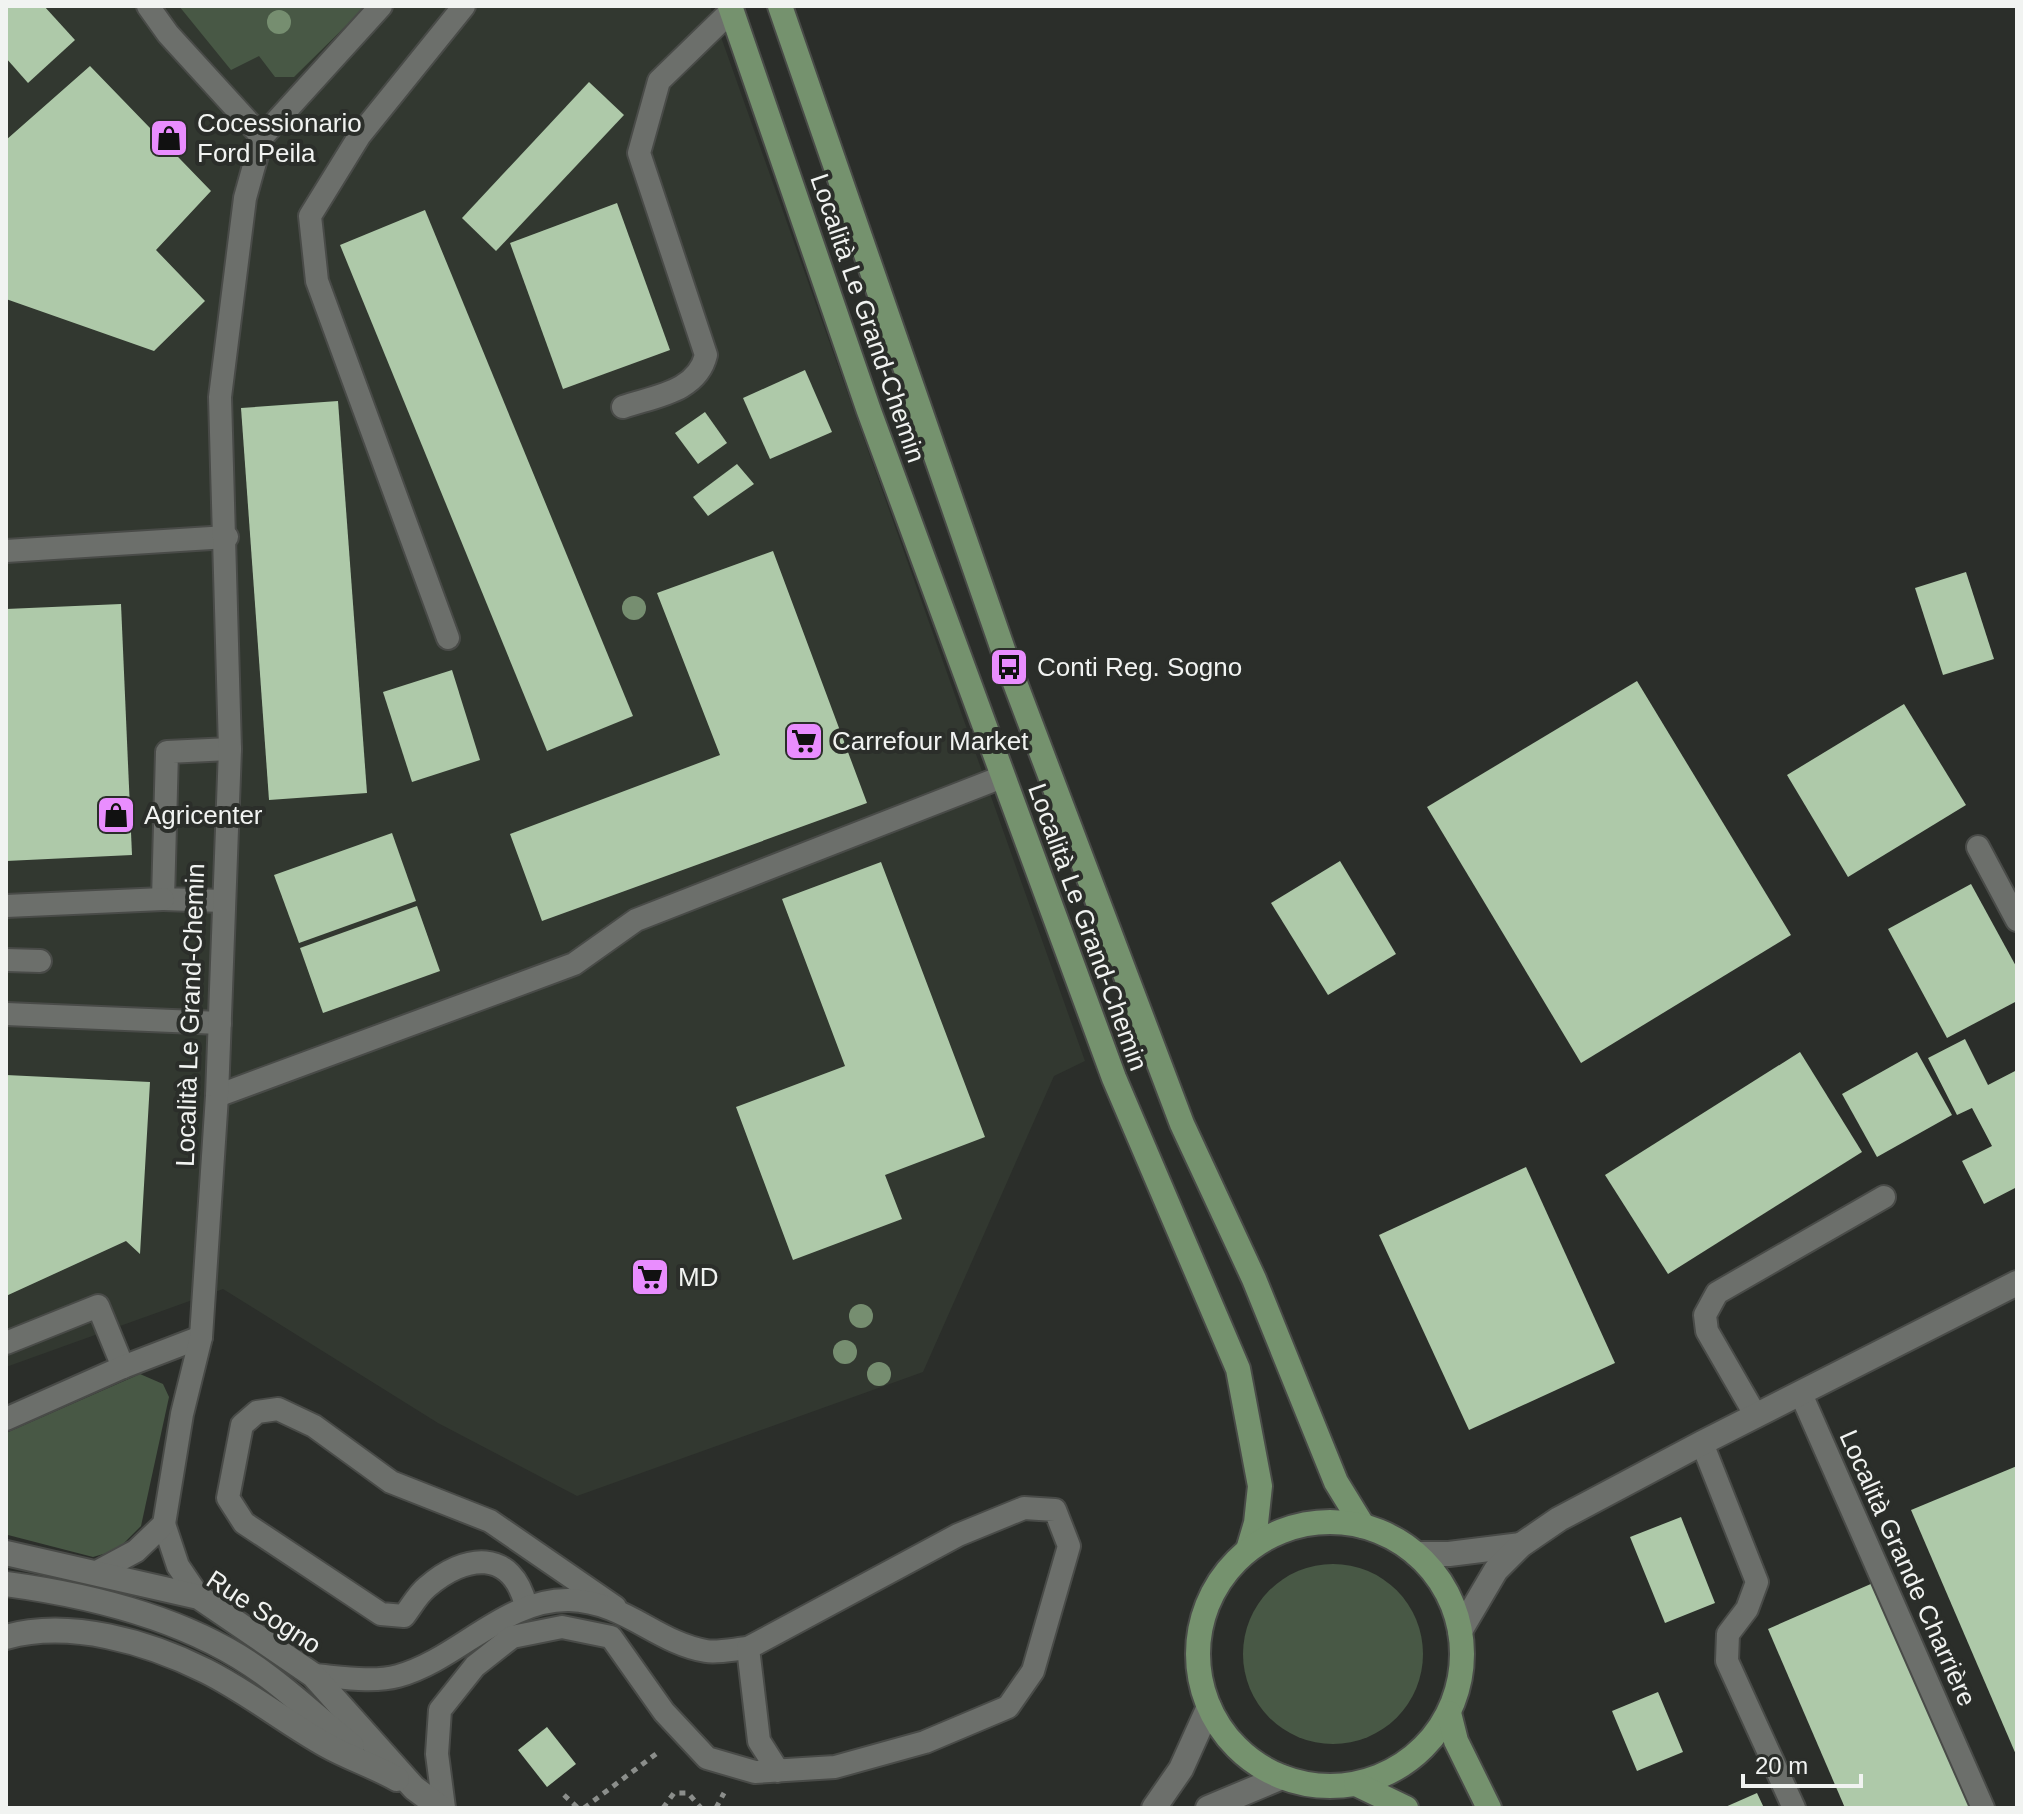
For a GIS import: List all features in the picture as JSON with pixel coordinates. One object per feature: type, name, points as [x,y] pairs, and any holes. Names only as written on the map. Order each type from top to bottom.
[{"type":"main road","name":"Località Le Grand-Chemin","points":[[780,6],[1009,667],[1182,1124],[1254,1279],[1336,1482],[1363,1526]]},
{"type":"main road","name":"Località Le Grand-Chemin","points":[[731,8],[869,411],[1114,1078],[1238,1369],[1260,1486],[1256,1523],[1248,1550],[1212,1594],[1203,1617],[1198,1644],[1200,1671],[1209,1707],[1222,1730],[1242,1752],[1282,1777],[1319,1786],[1356,1784],[1391,1772],[1411,1759],[1428,1743],[1449,1713],[1458,1688],[1462,1659],[1460,1631],[1447,1593],[1416,1554],[1383,1533],[1363,1526],[1341,1522],[1296,1526],[1248,1550]]},
{"type":"main road","points":[[1449,1713],[1456,1741],[1489,1808]]},
{"type":"main road","name":"Località Le Grand-Chemin","points":[[1356,1784],[1406,1808]]},
{"type":"street","points":[[1460,1631],[1496,1570],[1521,1545],[1610,1490],[2017,1283]]},
{"type":"street","points":[[1416,1554],[1463,1553],[1521,1545]]},
{"type":"street","name":"Rue Sogno","points":[[6,1553],[199,1597],[313,1675],[414,1788],[442,1808]]},
{"type":"street","name":"Rue Sogno","points":[[6,1584],[112,1605],[204,1639],[265,1673],[375,1766]]},
{"type":"street","points":[[6,1637],[52,1630],[95,1633],[153,1650],[206,1671],[328,1746],[375,1766],[414,1788]]},
{"type":"street","points":[[1154,1808],[1197,1740],[1209,1707]]},
{"type":"street","points":[[1208,1808],[1282,1777]]},
{"type":"lane","points":[[148,6],[168,34],[262,137]]},
{"type":"lane","name":"Località Le Grand-Chemin","points":[[164,1524],[182,1414],[201,1337],[217,1096],[230,749],[227,537],[220,397],[245,198],[262,137],[381,6]]},
{"type":"lane","points":[[448,638],[317,281],[310,216],[360,135],[464,6]]},
{"type":"lane","points":[[623,407],[683,387],[702,372],[706,355],[639,153],[659,81],[731,8]]},
{"type":"lane","points":[[6,551],[227,537]]},
{"type":"lane","points":[[163,899],[167,752],[230,749]]},
{"type":"lane","points":[[217,1096],[574,964],[636,920],[1002,777]]},
{"type":"lane","points":[[1978,847],[2017,920]]},
{"type":"lane","points":[[6,906],[163,899],[223,901]]},
{"type":"lane","points":[[6,960],[40,961]]},
{"type":"lane","points":[[6,1014],[220,1023]]},
{"type":"lane","points":[[1756,1416],[1707,1331],[1705,1315],[1717,1293],[1884,1197]]},
{"type":"lane","points":[[6,1343],[98,1306],[123,1367]]},
{"type":"lane","points":[[6,1419],[123,1367],[201,1337]]},
{"type":"lane","name":"Località Grande Charrière","points":[[1801,1394],[1983,1808]]},
{"type":"lane","points":[[442,1808],[437,1754],[440,1710],[475,1666],[512,1637],[562,1627],[611,1637],[683,1734],[707,1758],[755,1772],[835,1767],[925,1742],[1008,1707],[1033,1671],[1069,1546],[1055,1510],[1024,1508],[958,1535],[748,1648],[707,1651],[665,1635],[615,1607],[490,1521],[391,1482],[302,1420],[278,1409],[257,1412],[242,1425],[228,1498],[244,1523],[381,1614],[404,1616],[426,1588],[469,1561],[492,1563],[512,1575],[521,1586],[526,1606]]},
{"type":"lane","points":[[1702,1443],[1757,1582],[1747,1609],[1728,1634],[1727,1661],[1794,1808]]},
{"type":"lane","points":[[97,1572],[136,1551],[164,1524],[178,1566],[199,1597]]},
{"type":"lane","points":[[313,1675],[396,1677],[437,1661],[526,1606],[569,1600],[615,1607]]},
{"type":"lane","points":[[748,1648],[759,1741],[778,1771]]},
{"type":"path","points":[[564,1795],[581,1808],[683,1734]]},
{"type":"path","points":[[663,1808],[674,1793],[688,1793],[701,1808]]},
{"type":"shaded area","points":[[6,6],[710,6],[1085,1061],[1054,1076],[923,1372],[577,1496],[438,1423],[223,1289],[6,1367]]},
{"type":"green space","points":[[179,6],[366,6],[294,77],[275,77],[259,56],[231,70]]},
{"type":"green space","points":[[140,1374],[163,1384],[169,1397],[141,1526],[117,1550],[93,1557],[8,1535],[6,1433]]},
{"type":"green space","points":[[1333,1564],[1368,1570],[1397,1590],[1417,1619],[1423,1654],[1417,1689],[1397,1718],[1368,1738],[1333,1744],[1298,1738],[1269,1718],[1249,1689],[1243,1654],[1249,1619],[1269,1590],[1298,1570]]},
{"type":"building","points":[[6,6],[44,6],[75,40],[28,83],[6,58]]},
{"type":"building","points":[[90,66],[211,191],[156,250],[205,301],[154,351],[6,299],[6,140]]},
{"type":"building","points":[[589,82],[624,115],[496,251],[462,218]]},
{"type":"building","points":[[617,203],[670,350],[563,389],[510,243]]},
{"type":"building","points":[[425,210],[633,716],[547,751],[340,245]]},
{"type":"building","points":[[805,370],[832,432],[770,459],[743,398]]},
{"type":"building","points":[[338,401],[367,793],[269,800],[241,408]]},
{"type":"building","points":[[705,412],[727,443],[698,464],[675,433]]},
{"type":"building","points":[[737,464],[754,484],[708,516],[693,497]]},
{"type":"building","points":[[773,551],[867,803],[542,921],[510,834],[720,755],[657,593]]},
{"type":"building","points":[[1966,572],[1994,659],[1943,675],[1915,588]]},
{"type":"building","points":[[121,604],[132,855],[6,861],[6,609]]},
{"type":"building","points":[[452,670],[480,760],[412,782],[383,692]]},
{"type":"building","points":[[1637,681],[1791,935],[1581,1063],[1427,807]]},
{"type":"building","points":[[1904,704],[1966,805],[1848,877],[1787,775]]},
{"type":"building","points":[[392,833],[416,901],[299,943],[274,875]]},
{"type":"building","points":[[1340,861],[1396,954],[1328,995],[1271,903]]},
{"type":"building","points":[[881,862],[985,1137],[885,1175],[902,1219],[793,1260],[736,1107],[845,1066],[782,899]]},
{"type":"building","points":[[1971,884],[2017,968],[2017,1001],[1947,1038],[1888,929]]},
{"type":"building","points":[[417,906],[440,971],[323,1013],[300,948]]},
{"type":"building","points":[[1965,1039],[1988,1085],[2017,1070],[2017,1187],[1984,1204],[1962,1161],[1992,1146],[1972,1108],[1957,1115],[1928,1058]]},
{"type":"building","points":[[1800,1052],[1862,1152],[1668,1274],[1605,1175]]},
{"type":"building","points":[[1917,1052],[1952,1115],[1877,1157],[1842,1094]]},
{"type":"building","points":[[6,1075],[150,1082],[140,1254],[126,1241],[6,1296]]},
{"type":"building","points":[[1526,1167],[1615,1363],[1469,1430],[1379,1235]]},
{"type":"building","points":[[2017,1466],[2017,1757],[1911,1510]]},
{"type":"building","points":[[1681,1517],[1715,1603],[1665,1623],[1630,1537]]},
{"type":"building","points":[[1873,1583],[1971,1808],[1845,1808],[1768,1629]]},
{"type":"building","points":[[1658,1692],[1683,1752],[1637,1771],[1612,1711]]},
{"type":"building","points":[[547,1727],[576,1764],[547,1787],[518,1750]]},
{"type":"building","points":[[1757,1793],[1764,1808],[1723,1808]]},
{"type":"place","name":"Cocessionario Ford Peila","points":[[169,138]]},
{"type":"place","name":"Conti Reg. Sogno","points":[[1009,667]]},
{"type":"place","name":"Carrefour Market","points":[[804,741]]},
{"type":"place","name":"Agricenter","points":[[116,815]]},
{"type":"place","name":"MD","points":[[650,1277]]}]
